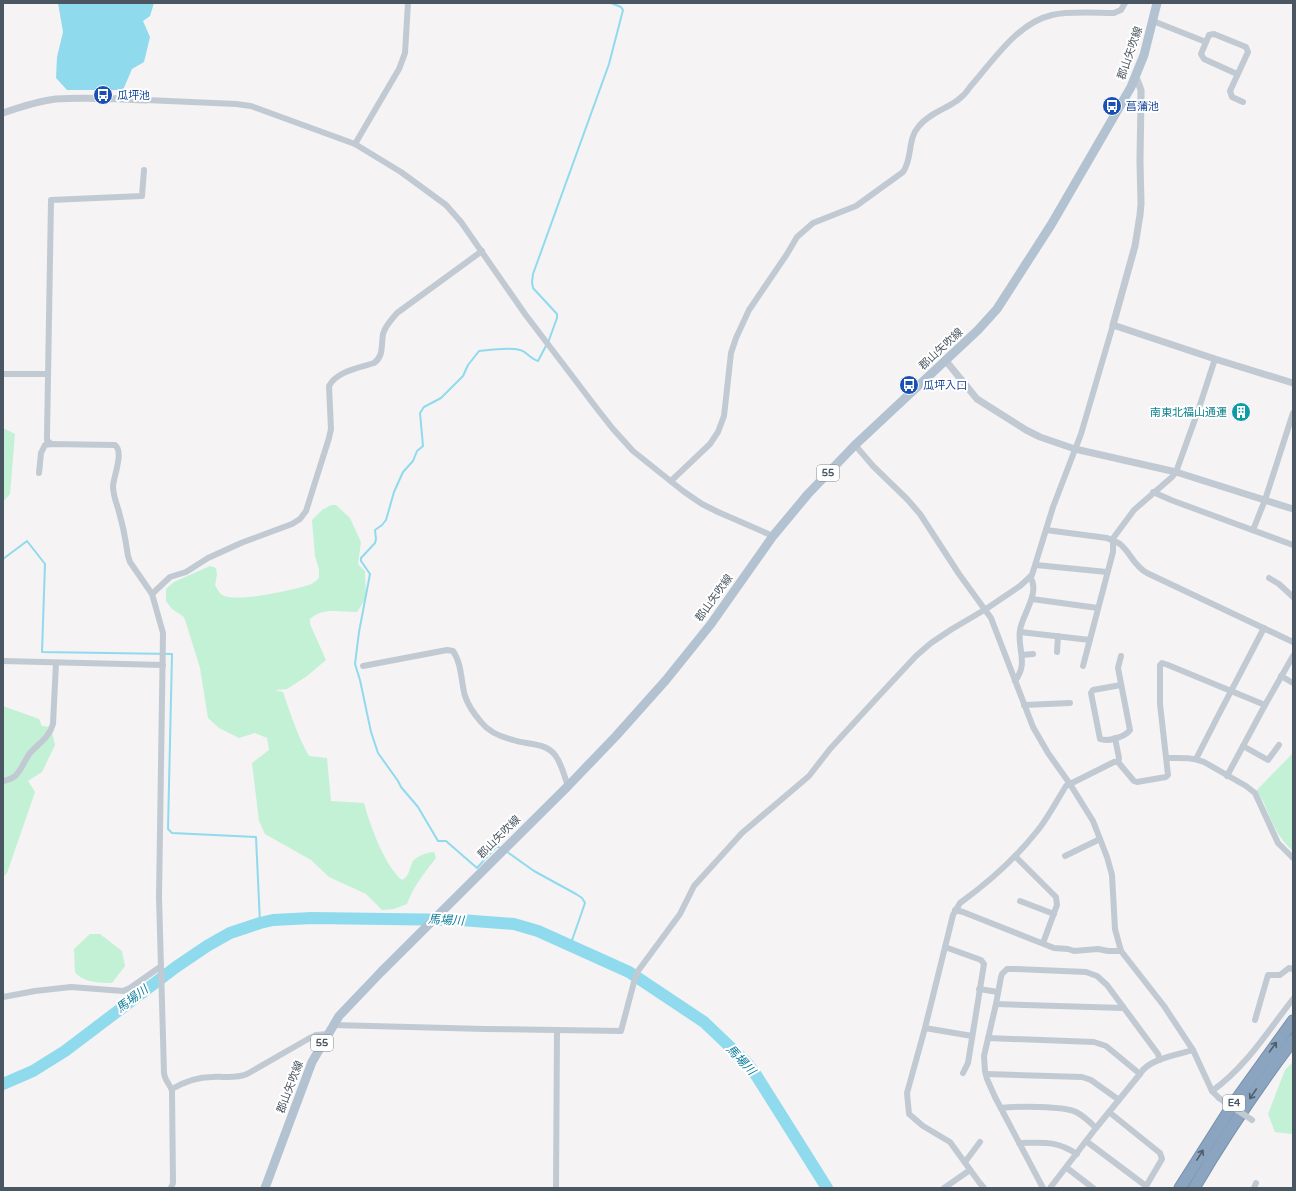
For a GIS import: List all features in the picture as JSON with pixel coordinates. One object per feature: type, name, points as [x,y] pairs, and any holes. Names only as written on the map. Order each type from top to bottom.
[{"type":"highway","name":"E4","points":[[1180,1188],[1234,1103],[1293,1021]]},
{"type":"highway","name":"E4","points":[[1194,1188],[1221,1142],[1293,1040]]},
{"type":"main road","name":"郡山矢吹線","points":[[265,1188],[312,1062],[339,1016],[616,736],[666,680],[711,624],[774,536],[808,494],[855,444],[946,361],[997,309],[1051,225],[1136,77],[1144,55],[1157,3]]},
{"type":"street","points":[[355,144],[399,69],[407,41],[408,3]]},
{"type":"street","points":[[672,481],[710,444],[718,432],[724,416],[731,353],[736,338],[749,310],[797,237],[812,223],[856,206],[903,172],[907,167],[912,138],[918,126],[927,117],[953,104],[965,95],[970,87],[1012,39],[1029,24],[1053,15],[1114,13],[1121,10],[1125,3]]},
{"type":"street","points":[[1153,20],[1206,42]]},
{"type":"street","points":[[1237,74],[1204,60],[1201,54],[1209,35],[1214,34],[1246,47],[1248,52],[1230,91],[1232,97],[1243,102]]},
{"type":"street","points":[[333,1025],[621,1031],[638,971],[680,914],[694,886],[742,833],[809,776],[830,749],[916,656],[931,643],[1020,586],[1034,573],[1053,507],[1075,450],[1135,246],[1142,204],[1140,161],[1142,97],[1136,77]]},
{"type":"street","points":[[3,113],[20,107],[56,99],[92,98],[236,104],[251,106],[355,144],[401,172],[446,206],[461,222],[525,314],[612,429],[633,451],[690,495],[718,512],[774,536]]},
{"type":"street","points":[[51,444],[47,440],[50,200],[142,196],[144,170]]},
{"type":"street","points":[[152,594],[170,577],[186,572],[208,558],[241,543],[286,526],[300,519],[306,511],[329,438],[331,429],[329,386],[331,381],[338,375],[379,360],[383,333],[391,319],[397,313],[482,252]]},
{"type":"street","points":[[1113,325],[1214,359],[1293,383]]},
{"type":"street","points":[[1083,666],[1113,552],[1113,540],[1134,510],[1176,472],[1198,412],[1214,359]]},
{"type":"street","points":[[946,361],[978,399],[1026,430],[1040,437],[1075,450],[1176,472],[1293,509]]},
{"type":"street","points":[[3,374],[48,374]]},
{"type":"street","points":[[1253,530],[1265,500],[1293,413]]},
{"type":"street","points":[[855,444],[873,466],[907,499],[920,514],[959,574],[992,618],[1033,727],[1048,753],[1093,820],[1112,875],[1115,929],[1121,951],[1164,1006],[1193,1050],[1212,1091],[1219,1098],[1252,1120]]},
{"type":"street","points":[[39,473],[42,450],[45,445],[115,445],[117,447],[119,450],[113,491],[130,562],[152,594],[163,633],[159,897],[160,969],[164,1073],[165,1079],[172,1089],[172,1188]]},
{"type":"street","points":[[1153,492],[1293,545]]},
{"type":"street","points":[[1046,530],[1108,538],[1113,540],[1120,544],[1141,569],[1293,642]]},
{"type":"street","points":[[1036,565],[1107,572]]},
{"type":"street","points":[[1015,681],[1022,671],[1020,632],[1032,599],[1033,583],[1030,577]]},
{"type":"street","points":[[1269,578],[1279,584],[1293,597]]},
{"type":"street","points":[[1032,599],[1098,608]]},
{"type":"street","points":[[1196,759],[1264,628]]},
{"type":"street","points":[[1020,632],[1090,640]]},
{"type":"street","points":[[1057,652],[1058,636]]},
{"type":"street","points":[[363,666],[447,650],[454,651],[457,658],[465,696],[481,723],[487,728],[513,740],[548,748],[554,753],[560,763],[568,786]]},
{"type":"street","points":[[1022,656],[1033,654]]},
{"type":"street","points":[[1121,656],[1118,664],[1130,730],[1128,733],[1115,738],[1104,740],[1100,739],[1091,693],[1093,690],[1121,684]]},
{"type":"street","points":[[1227,776],[1293,656]]},
{"type":"street","points":[[3,661],[163,665]]},
{"type":"street","points":[[3,781],[12,779],[20,771],[30,754],[48,736],[52,729],[56,663]]},
{"type":"street","points":[[1115,738],[1119,758],[1118,762],[1134,781],[1137,782],[1166,777],[1168,773],[1167,758],[1160,704],[1160,665],[1162,663],[1265,705]]},
{"type":"street","points":[[1281,676],[1293,683]]},
{"type":"street","points":[[1024,705],[1070,703]]},
{"type":"street","points":[[1243,746],[1268,760],[1279,745]]},
{"type":"street","points":[[1167,758],[1196,759],[1204,762],[1246,786],[1255,793],[1278,843],[1293,858]]},
{"type":"street","points":[[984,1188],[950,1142],[923,1126],[909,1114],[907,1092],[955,910],[960,903],[997,874],[1015,856],[1039,829],[1063,791],[1070,784],[1112,763],[1118,762]]},
{"type":"street","points":[[1064,856],[1100,839]]},
{"type":"street","points":[[1015,856],[1056,898],[1057,905],[1043,944]]},
{"type":"street","points":[[1020,900],[1054,914]]},
{"type":"street","points":[[955,910],[1054,948],[1068,949],[1072,951],[1098,949],[1108,952],[1121,951]]},
{"type":"street","points":[[945,947],[981,960],[984,964],[968,1063],[962,1073]]},
{"type":"street","points":[[1255,1020],[1268,974],[1280,975],[1289,968],[1293,969]]},
{"type":"street","points":[[3,997],[35,991],[71,987],[123,991],[160,969]]},
{"type":"street","points":[[1043,1188],[1001,1108],[986,1074],[984,1056],[1002,974],[1007,969],[1086,972],[1092,974],[1102,980],[1158,1054],[1160,1060]]},
{"type":"street","points":[[979,989],[998,992]]},
{"type":"street","points":[[1212,1091],[1225,1082],[1238,1069],[1293,999]]},
{"type":"street","points":[[996,1004],[1123,1008]]},
{"type":"street","points":[[925,1028],[972,1036]]},
{"type":"street","points":[[556,1188],[557,1030]]},
{"type":"street","points":[[172,1089],[185,1082],[210,1077],[240,1077],[316,1035],[328,1034]]},
{"type":"street","points":[[988,1038],[1094,1042],[1106,1046],[1140,1074]]},
{"type":"street","points":[[1050,1188],[1140,1074],[1143,1068],[1160,1060],[1193,1050]]},
{"type":"street","points":[[986,1074],[1082,1077],[1097,1083],[1119,1100]]},
{"type":"street","points":[[1001,1108],[1009,1107],[1070,1110],[1083,1116],[1096,1128]]},
{"type":"street","points":[[1086,1141],[1146,1187],[1162,1159],[1160,1153],[1109,1112]]},
{"type":"street","points":[[965,1162],[980,1142]]},
{"type":"street","points":[[1019,1143],[1054,1144],[1063,1146],[1077,1154]]},
{"type":"street","points":[[1067,1168],[1093,1188]]},
{"type":"street","points":[[944,1188],[970,1170]]},
{"type":"green space","points":[[3,428],[15,434],[10,494],[3,502]]},
{"type":"green space","points":[[331,505],[336,505],[350,518],[361,542],[358,564],[365,571],[366,598],[357,612],[326,612],[315,615],[310,619],[310,624],[326,660],[307,676],[287,689],[275,690],[283,692],[298,733],[309,756],[327,758],[331,801],[364,803],[378,844],[395,873],[402,880],[408,874],[413,861],[417,857],[434,852],[436,858],[416,886],[407,904],[394,909],[382,910],[366,894],[329,877],[311,860],[265,834],[259,821],[252,763],[269,750],[267,738],[255,733],[239,738],[219,728],[208,718],[200,668],[184,617],[172,609],[166,601],[166,589],[174,582],[210,566],[216,568],[217,575],[215,585],[218,590],[222,595],[229,597],[240,598],[265,595],[311,584],[319,578],[319,569],[315,556],[312,520],[322,510]]},
{"type":"green space","points":[[3,706],[39,719],[42,726],[51,727],[55,745],[42,772],[28,781],[35,792],[7,873],[3,877]]},
{"type":"green space","points":[[1293,753],[1293,851],[1278,834],[1259,794],[1256,791]]},
{"type":"green space","points":[[90,934],[100,934],[122,951],[125,966],[112,983],[87,980],[75,972],[74,949]]},
{"type":"green space","points":[[1293,1062],[1293,1132],[1291,1134],[1275,1132],[1268,1114],[1285,1070]]},
{"type":"water","name":"瓜坪池","points":[[58,3],[154,3],[150,16],[143,21],[150,37],[144,62],[132,69],[123,90],[67,90],[56,78],[57,57],[63,32]]},
{"type":"waterway","points":[[502,849],[497,846],[477,868],[446,841],[438,841],[418,807],[401,787],[378,753],[371,732],[360,680],[355,664],[359,632],[370,574],[361,561],[361,558],[375,543],[375,530],[386,520],[394,492],[403,472],[413,461],[417,451],[423,446],[420,413],[424,407],[441,398],[463,376],[468,365],[479,351],[516,349],[538,361],[549,340],[557,314],[533,288],[533,274],[609,64],[623,10],[621,7],[611,3]]},
{"type":"waterway","points":[[3,559],[27,541],[45,564],[42,652],[172,654],[168,829],[172,833],[256,837],[260,923]]},
{"type":"waterway","points":[[506,851],[534,871],[582,898],[585,903],[570,946]]},
{"type":"waterway","name":"馬場川","points":[[3,1084],[33,1071],[65,1051],[176,967],[207,946],[230,933],[260,923],[273,920],[312,918],[461,920],[514,924],[538,931],[629,972],[704,1022],[746,1062],[756,1075],[827,1188]]},
{"type":"place","name":"瓜坪池","points":[[103,95]]},
{"type":"place","name":"菖蒲池","points":[[1112,106]]},
{"type":"place","name":"瓜坪入口","points":[[909,385]]},
{"type":"place","name":"南東北福山通運","points":[[1241,412]]}]
